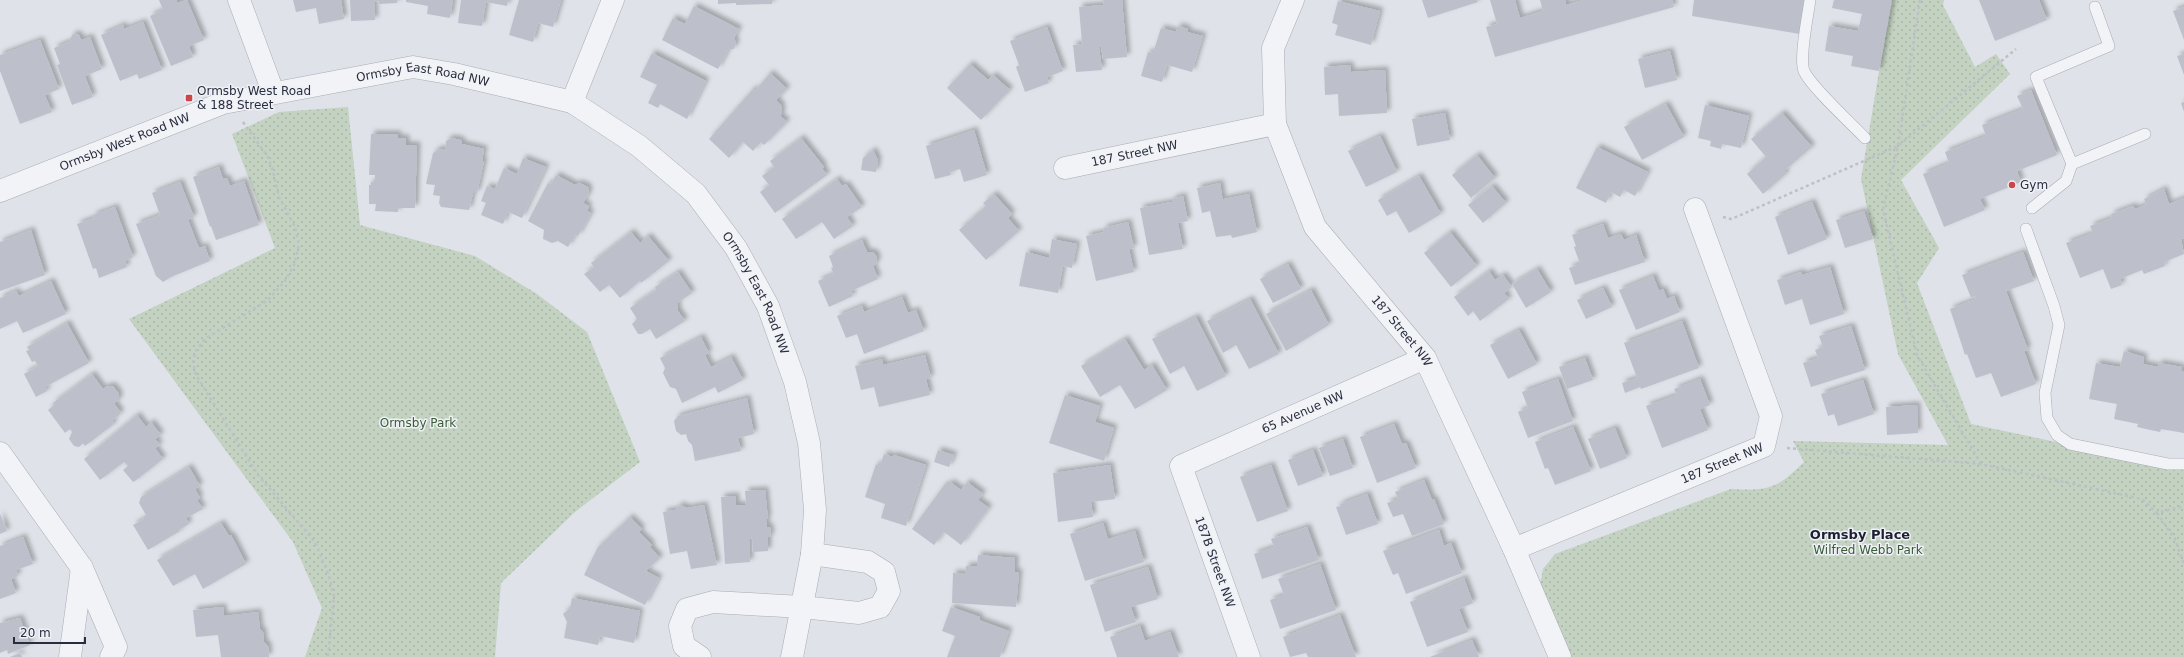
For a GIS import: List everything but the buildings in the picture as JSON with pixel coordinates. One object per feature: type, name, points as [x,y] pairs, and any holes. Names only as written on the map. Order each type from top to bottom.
[{"type":"street","points":[[239,0],[273,92]]},
{"type":"street","points":[[572,102],[613,0]]},
{"type":"street","name":"187 Street NW","points":[[1293,0],[1273,48],[1275,124],[1315,227],[1425,358],[1514,549],[1560,657]]},
{"type":"street","name":"Ormsby East Road NW","points":[[273,92],[412,67],[454,74],[572,102],[639,146],[696,194],[736,248],[768,306],[795,382],[809,443],[815,510],[812,554],[792,657]]},
{"type":"street","name":"Ormsby West Road NW","points":[[0,191],[223,103],[273,92]]},
{"type":"street","name":"187 Street NW","points":[[1065,168],[1275,124]]},
{"type":"street","name":"187 Street NW","points":[[1514,549],[1764,446],[1771,416],[1696,210]]},
{"type":"street","name":"65 Avenue NW","points":[[1181,466],[1425,358]]},
{"type":"street","points":[[0,454],[82,568],[116,647],[111,657]]},
{"type":"street","name":"187B Street NW","points":[[1181,466],[1249,657]]},
{"type":"street","points":[[700,657],[684,646],[680,626],[687,609],[713,602],[802,607],[860,613],[880,607],[889,591],[884,572],[868,562],[812,554]]},
{"type":"street","points":[[70,657],[82,568]]},
{"type":"lane","points":[[1810,0],[1803,57],[1804,70],[1811,82],[1865,138]]},
{"type":"lane","points":[[2032,208],[2066,181],[2072,164],[2036,77],[2109,46],[2095,7]]},
{"type":"lane","points":[[2072,164],[2145,134]]},
{"type":"lane","points":[[2026,229],[2054,306],[2059,325],[2045,393],[2046,418],[2056,436],[2070,444],[2168,464],[2184,464]]},
{"type":"path","points":[[1920,0],[1898,146],[1883,208],[1917,355],[1981,464]]},
{"type":"path","points":[[243,122],[268,158],[273,171],[279,197],[295,227],[299,245],[294,265],[285,281],[268,300],[205,339],[196,351],[193,362],[196,375],[258,475],[315,542],[328,573],[334,596],[328,657]]},
{"type":"path","points":[[1764,446],[1981,464],[2142,499],[2157,514],[2175,539],[2184,565]]},
{"type":"path","points":[[2157,514],[2184,506]]},
{"type":"green space","name":"Wilfred Webb Park","points":[[1891,0],[1944,0],[1943,5],[1975,67],[1996,54],[2010,74],[1901,180],[1939,248],[1917,283],[1971,424],[2184,469],[2184,657],[1570,657],[1540,586],[1543,569],[1555,554],[1731,489],[1763,488],[1779,483],[1804,462],[1793,441],[1948,445],[1898,354],[1861,179]]},
{"type":"green space","name":"Ormsby Park","points":[[348,107],[360,225],[475,256],[537,294],[587,332],[640,462],[575,512],[501,583],[495,657],[305,657],[322,608],[293,542],[129,319],[275,248],[232,134],[279,112]]},
{"type":"place","name":"Ormsby West Road & 188 Street","points":[[189,98]]},
{"type":"place","name":"Gym","points":[[2012,185]]},
{"type":"district","name":"Ormsby Place","points":[[1860,534]]}]
